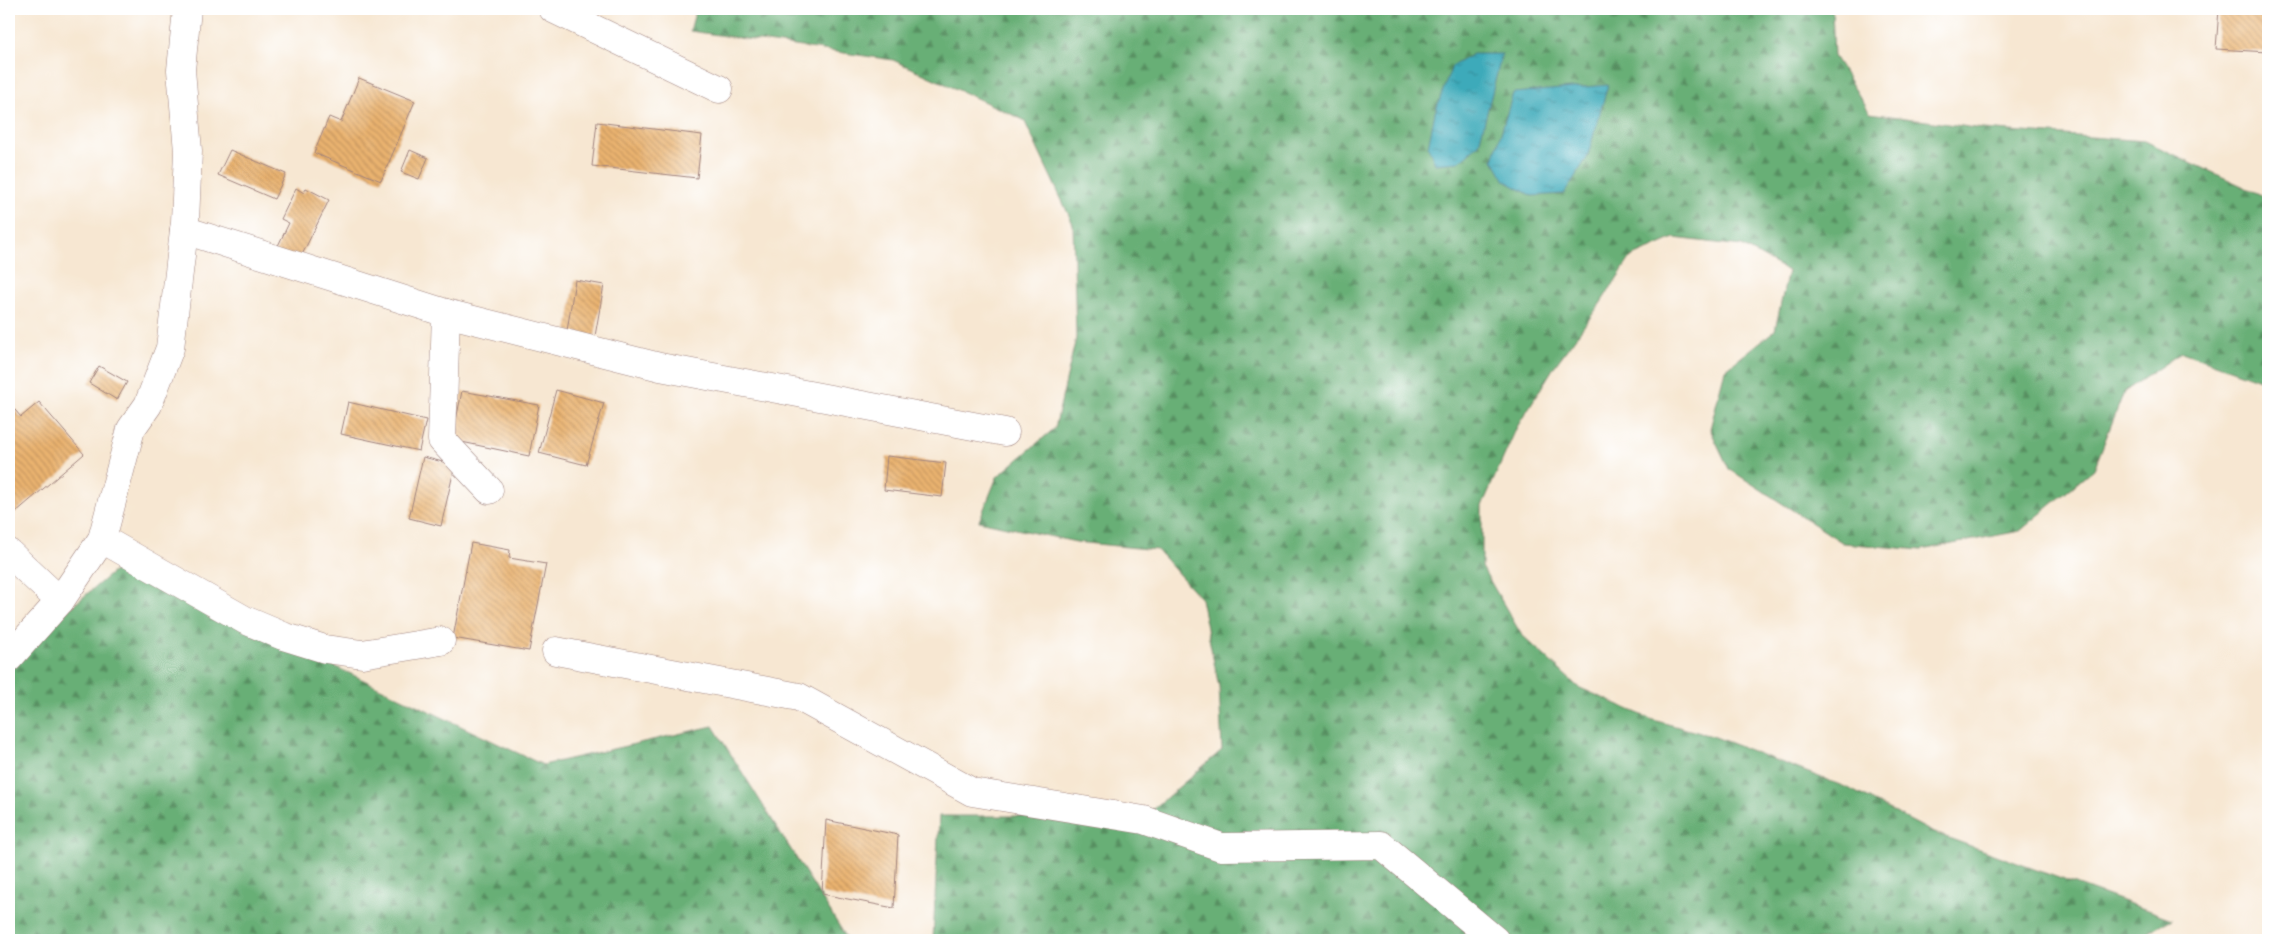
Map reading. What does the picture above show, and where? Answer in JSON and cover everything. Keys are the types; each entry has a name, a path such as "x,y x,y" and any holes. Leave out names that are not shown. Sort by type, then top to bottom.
{"street":[{"path":"9,658 60,601 102,538 131,429 148,405 170,348 184,230 188,151 181,70 188,9"},
{"path":"554,9 719,89"},
{"path":"184,230 446,313 660,367 1005,432"},
{"path":"446,313 442,440 489,490"},
{"path":"102,538 245,620 282,636 325,649 362,654 441,640"},
{"path":"9,554 60,601"},
{"path":"556,651 799,697 972,792 1144,820 1221,847 1382,845 1495,940"}],"green space":[{"path":"696,9 1832,9 1834,56 1870,113 1983,129 2145,141 2268,198 2268,383 2182,352 2124,392 2094,469 2020,531 1921,550 1843,543 1729,469 1710,429 1725,370 1775,330 1788,271 1742,246 1674,238 1631,257 1600,304 1554,367 1517,427 1482,506 1482,567 1521,634 1578,687 1653,720 1715,737 1848,788 1932,832 2172,919 2134,940 933,940 939,816 1145,816 1222,750 1219,687 1201,599 1157,550 1076,542 979,521 997,477 1055,428 1076,338 1073,224 1024,120 893,60 690,31"},
{"path":"121,565 543,765 713,726 848,940 9,940 9,660"}],"water":[{"path":"1473,54 1502,54 1479,144 1459,162 1435,164 1428,147 1435,112 1452,66"},
{"path":"1608,85 1587,158 1564,194 1532,196 1505,181 1493,160 1513,93"}],"building":[{"path":"2219,9 2268,9 2268,52 2216,49"},
{"path":"359,78 415,101 381,181 314,153 329,117 341,122"},
{"path":"597,122 702,135 697,178 592,166"},
{"path":"230,150 286,174 274,199 218,175"},
{"path":"410,150 428,158 419,179 401,172"},
{"path":"296,188 304,193 306,188 329,200 298,263 275,252 289,223 281,219"},
{"path":"575,280 604,285 595,336 567,331"},
{"path":"99,366 127,382 117,400 89,383"},
{"path":"556,390 604,403 586,465 539,453"},
{"path":"462,391 539,405 529,456 452,440"},
{"path":"39,402 84,454 9,518 9,403 21,417"},
{"path":"348,402 426,420 419,451 341,434"},
{"path":"887,456 946,463 942,497 884,490"},
{"path":"423,457 455,465 441,526 409,518"},
{"path":"471,543 510,550 509,558 546,564 529,651 453,638"},
{"path":"826,820 898,835 894,908 822,894"}]}
